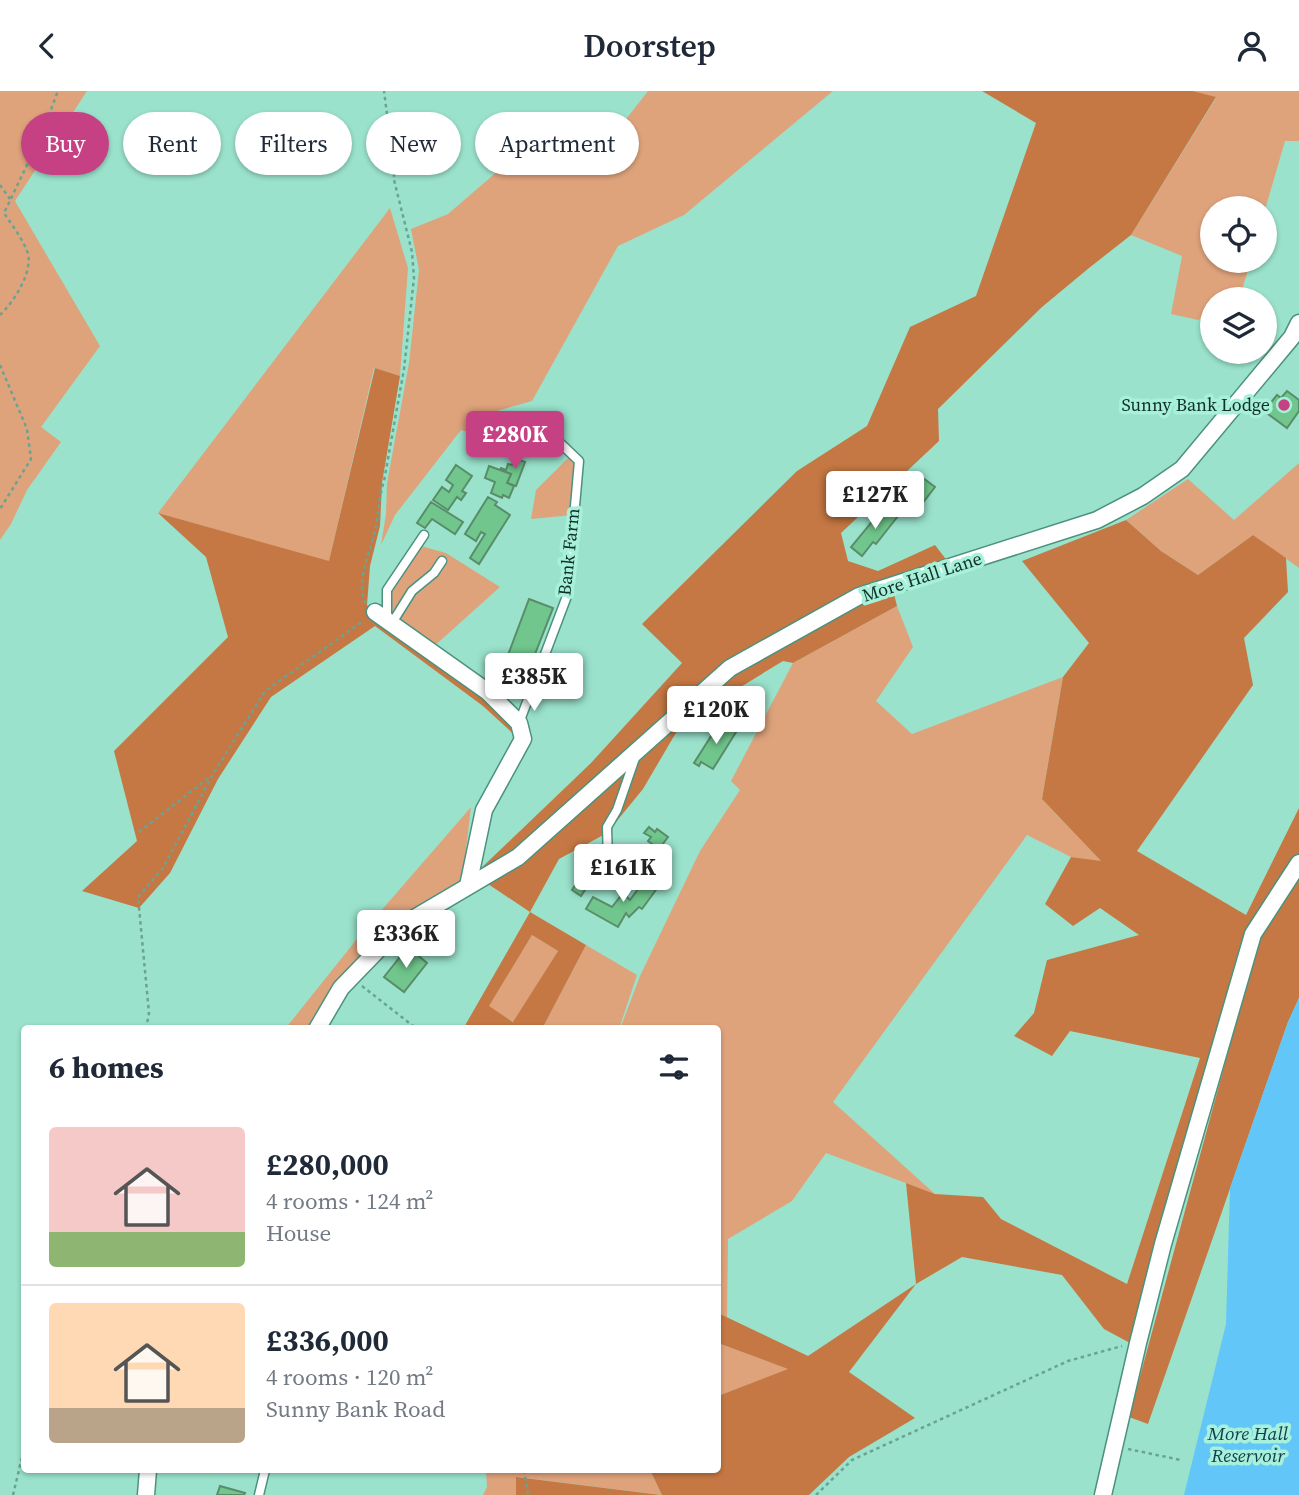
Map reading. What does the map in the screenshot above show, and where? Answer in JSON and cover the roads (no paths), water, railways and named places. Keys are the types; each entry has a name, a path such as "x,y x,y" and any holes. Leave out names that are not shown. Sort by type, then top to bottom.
{"street":[{"name":"More Hall Lane","path":"319,1025 341,988 401,926 518,857 730,668 859,596 1097,520 1143,496 1182,468 1292,337 1299,323"},
{"path":"385,618 488,692 519,723 523,739 484,810 468,886"},
{"path":"1103,1495 1163,1244 1253,935 1299,863"},
{"path":"146,1495 148,1473"}],"lane":[{"name":"Bank Farm","path":"519,723 567,596 579,461 558,441 543,450"},
{"path":"385,618 387,590 424,535"},
{"path":"385,618 433,573 442,561"},
{"path":"612,879 608,862 607,827 617,810 638,750"},
{"path":"259,1495 264,1473"}],"water":[{"name":"More Hall Reservoir","path":"1299,998 1299,1495 1184,1495 1226,1324 1230,1188 1288,1022"}],"place":[{"name":"Sunny Bank Lodge","path":"1284,405"}]}
